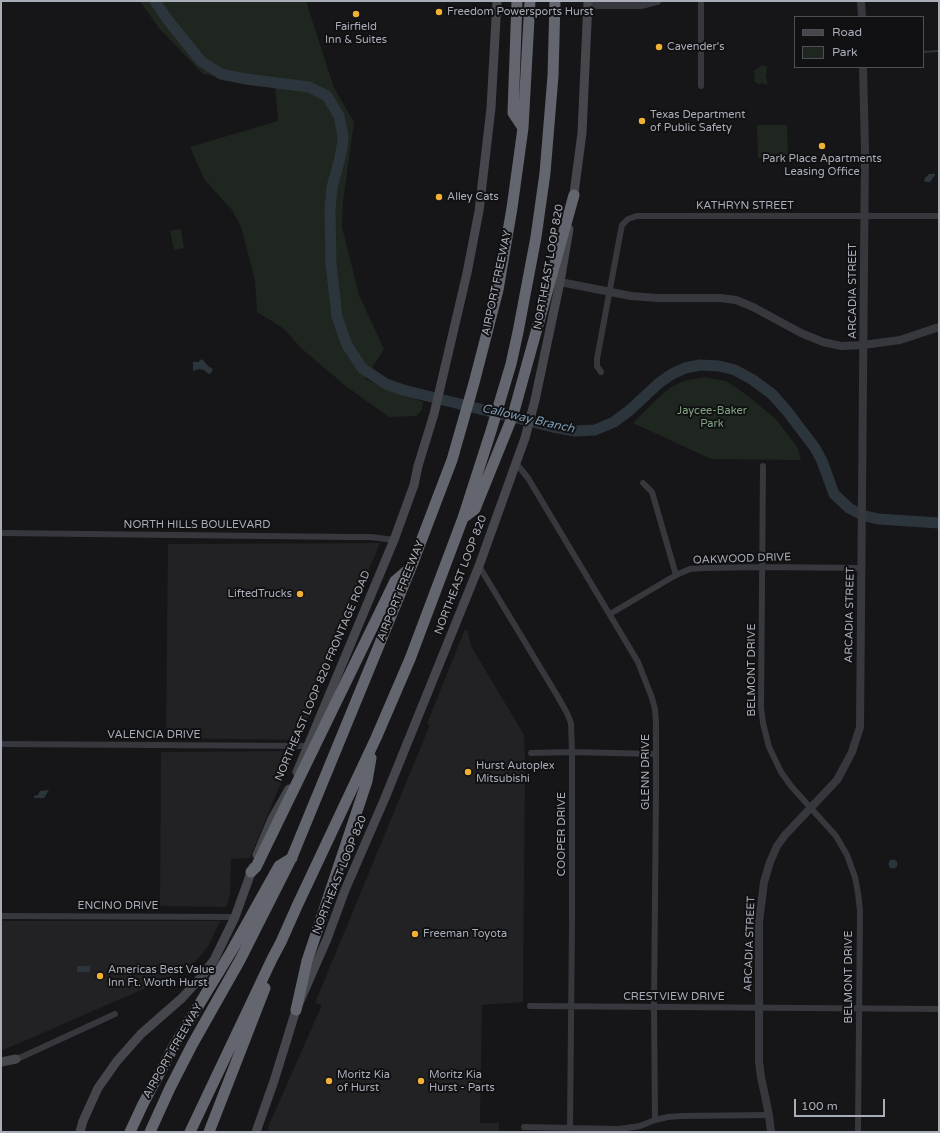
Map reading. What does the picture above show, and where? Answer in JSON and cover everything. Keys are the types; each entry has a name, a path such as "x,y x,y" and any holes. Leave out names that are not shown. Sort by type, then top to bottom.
{"highway":[{"path":"517,1 513,113 523,128"},
{"name":"AIRPORT FREEWAY","path":"130,1132 174,1046 231,952 278,866 292,858 412,565 452,460 474,384 498,290 512,208 523,128 530,1"},
{"path":"190,1132 376,738 410,658 463,518 491,431 518,332 536,237 545,173 553,76 555,1"},
{"path":"463,518 475,509 506,435 519,396 574,195"},
{"path":"251,872 256,867 395,581 412,565"},
{"path":"296,1010 307,961 367,781 376,738"},
{"path":"150,1132 192,1045 240,960 292,858"},
{"path":"209,1132 276,961 281,942"}],"main road":[{"name":"NORTHEAST LOOP 820 FRONTAGE ROAD","path":"80,1132 83,1121 98,1088 117,1061 141,1034 182,998 203,975 214,960 235,917 269,825 295,777 394,540 414,485 418,466 434,414 467,273 480,204 491,108 497,1"},
{"name":"NORTHEAST LOOP 820","path":"256,1132 289,1037 296,1010 327,939 345,890 385,798 479,566 515,462 525,438 535,400 560,282 574,195 582,133 588,3"},
{"path":"1,1062 16,1059"}],"street":[{"path":"588,3 642,6 657,1"},
{"path":"700,86 701,1"},
{"path":"861,1 862,16"},
{"name":"ARCADIA STREET","path":"771,1132 759,1062 759,922 764,882 777,846 789,830 836,780 852,752 860,727 865,216 863,68"},
{"name":"KATHRYN STREET","path":"600,372 597,366 597,359 609,292 622,225 628,219 637,216 939,216"},
{"path":"560,282 631,296 657,298 720,298 736,300 753,307 801,333 822,342 841,346 864,346 900,340 939,326"},
{"name":"GLENN DRIVE","path":"515,462 528,478 638,662 652,698 656,723 654,1007 655,1120"},
{"name":"BELMONT DRIVE","path":"763,466 761,707 763,724 769,747 781,772 790,786 836,836 847,855 855,877 860,911 858,1132"},
{"path":"643,483 652,492 676,575"},
{"name":"NORTH HILLS BOULEVARD","path":"1,533 350,536 394,540"},
{"name":"COOPER DRIVE","path":"479,566 567,713 571,723 570,1128"},
{"name":"OAKWOOD DRIVE","path":"610,614 676,575 690,570 704,568 762,567 862,568"},
{"name":"VALENCIA DRIVE","path":"1,744 307,746"},
{"path":"531,753 572,752 656,754"},
{"name":"ENCINO DRIVE","path":"1,916 235,917"},
{"name":"CRESTVIEW DRIVE","path":"530,1006 939,1009"},
{"path":"1,1066 115,1014"},
{"path":"524,1127 619,1129 640,1126 655,1120 681,1116 769,1115"}],"shaded area":[{"path":"929,174 935,175 930,182 924,181 925,178"},
{"path":"202,359 213,369 211,373 209,374 204,370 199,369 193,371 193,362 198,362"},
{"path":"380,543 298,740 166,738 168,544"},
{"path":"465,629 468,631 471,646 524,735 523,1002 482,1005 480,1123 499,1123 499,1132 269,1132 268,1127 322,1005 315,1003 430,725 427,724"},
{"path":"294,751 250,858 231,859 230,895 226,907 160,906 161,752"},
{"path":"49,790 44,798 34,798 34,796 38,795 40,791"},
{"path":"893,859 898,864 893,869 888,864"},
{"path":"1,921 220,921 209,945 197,960 169,978 1,1051"},
{"path":"77,966 90,966 90,972 77,972"}],"green space":[{"path":"140,1 306,1 334,88 354,122 343,202 342,227 359,295 384,349 365,379 423,402 422,410 416,416 389,417 347,387 302,349 283,328 257,312 255,280 241,227 232,210 204,179 190,147 278,121 275,86 203,74 158,27"},
{"path":"762,65 767,67 767,85 755,82 754,71"},
{"path":"757,125 787,125 788,158 758,158"},
{"path":"181,229 184,248 174,250 170,231"},
{"name":"Jaycee-Baker Park","path":"705,377 726,381 744,393 776,419 798,448 801,460 711,459 633,423 671,387 684,381"}],"waterway":[{"name":"Calloway Branch","path":"155,1 167,19 201,61 221,74 246,79 309,87 327,96 339,116 343,140 332,187 330,209 331,264 337,317 347,345 362,368 386,384 403,390 553,427 575,431 595,430 614,422 630,410 659,383 672,374 685,368 700,365 719,366 735,370 753,380 772,394 787,411 815,448 822,461 834,494 849,508 862,515 878,519 939,523"},
{"path":"924,52 939,51"}],"place":[{"name":"Freedom Powersports Hurst","path":"439,12"},
{"name":"Fairfield Inn & Suites","path":"356,14"},
{"name":"Cavender's","path":"659,47"},
{"name":"Texas Department of Public Safety","path":"642,121"},
{"name":"Park Place Apartments Leasing Office","path":"822,146"},
{"name":"Alley Cats","path":"439,197"},
{"name":"LiftedTrucks","path":"300,594"},
{"name":"Hurst Autoplex Mitsubishi","path":"468,772"},
{"name":"Freeman Toyota","path":"415,934"},
{"name":"Americas Best Value Inn Ft. Worth Hurst","path":"100,976"},
{"name":"Moritz Kia of Hurst","path":"329,1081"},
{"name":"Moritz Kia Hurst - Parts","path":"421,1081"}]}
